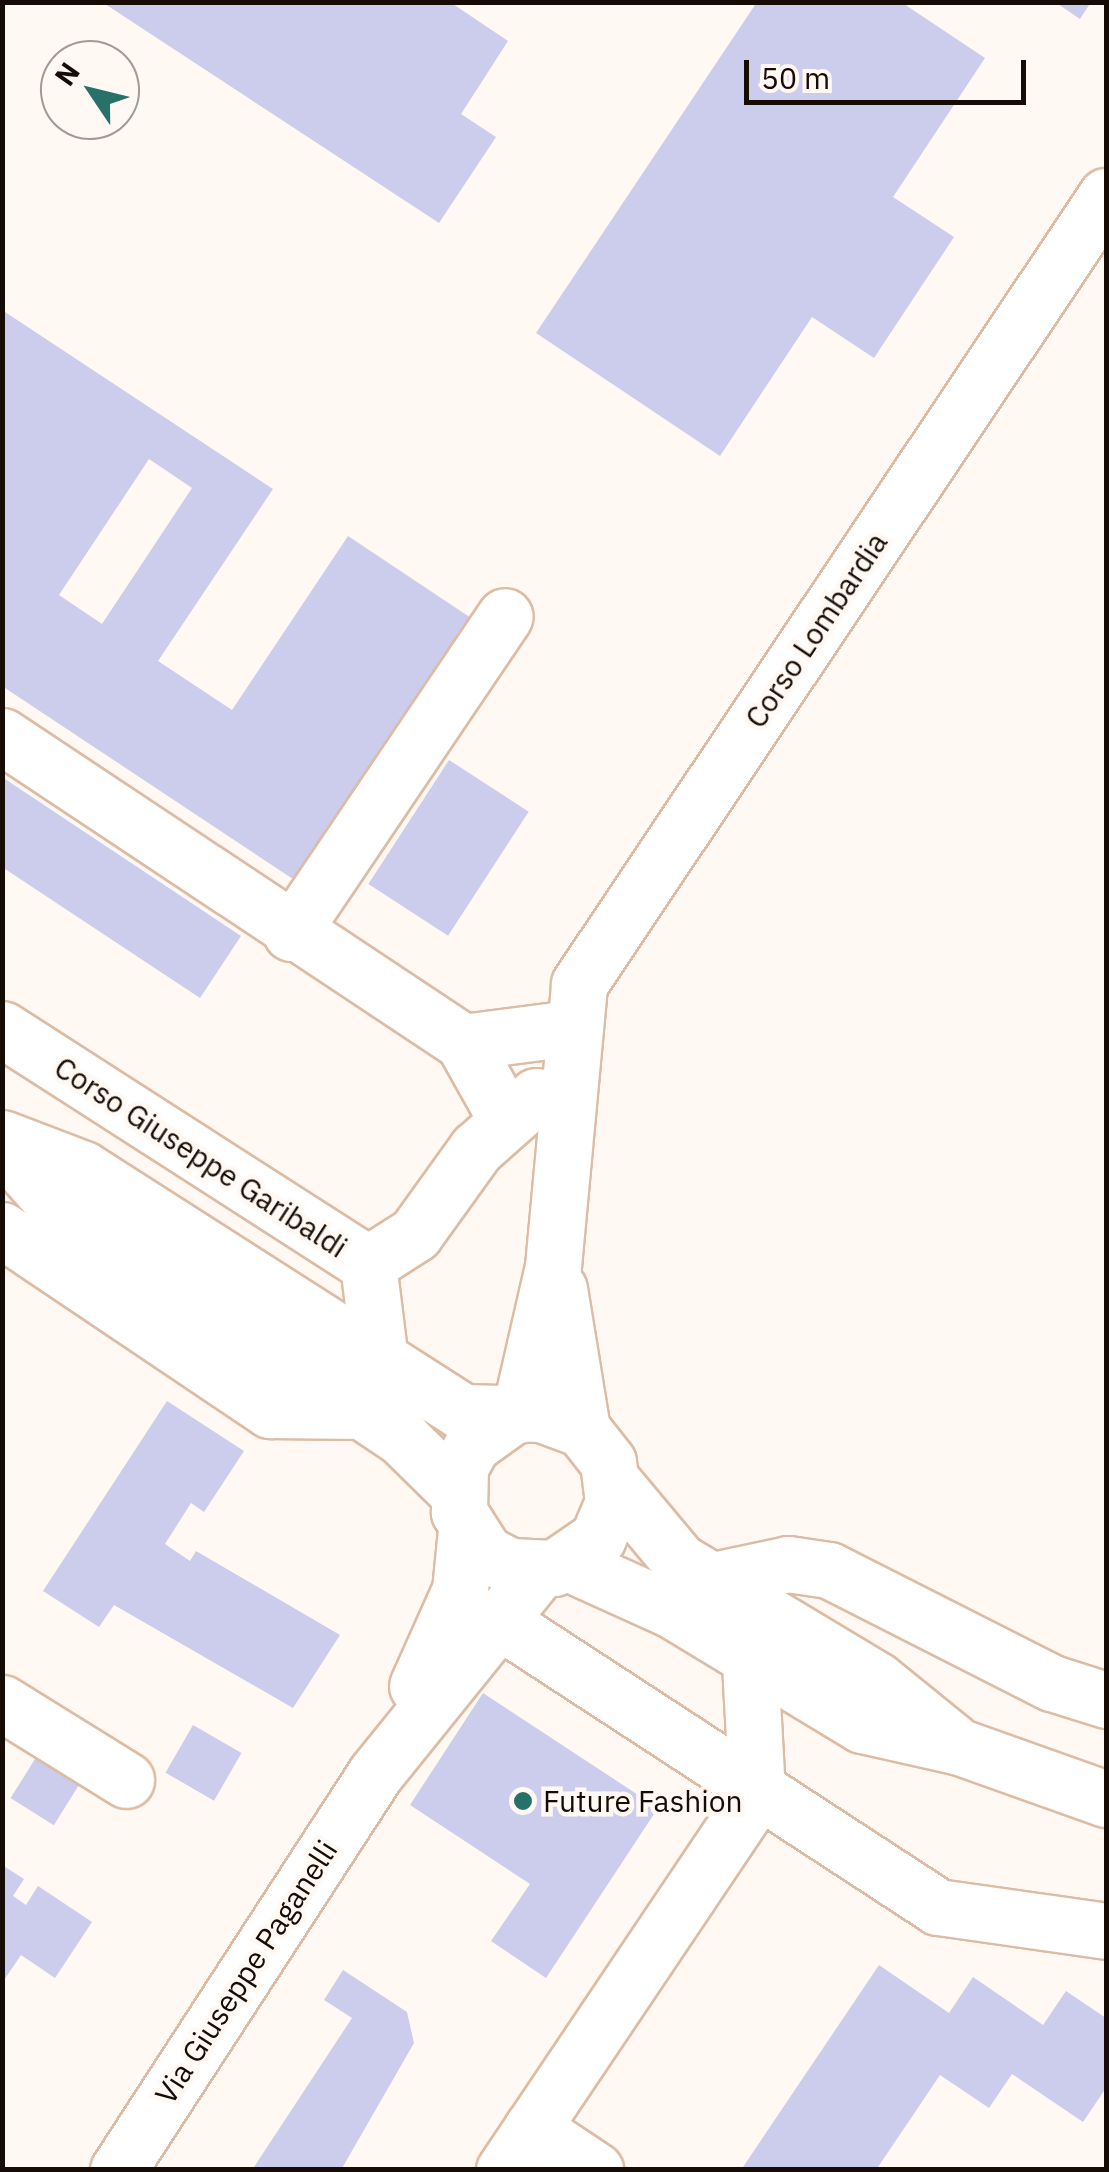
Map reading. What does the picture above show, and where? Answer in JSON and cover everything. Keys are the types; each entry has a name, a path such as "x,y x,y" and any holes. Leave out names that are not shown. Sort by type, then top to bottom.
{"street":[{"name":"Corso Lombardia","path":"515,1416 553,1266 567,1053 578,984 1106,196"},
{"path":"291,933 505,616"},
{"path":"2,736 291,933 462,1042 567,1053"},
{"name":"Corso Giuseppe Garibaldi","path":"2,1029 368,1264 380,1360"},
{"path":"462,1042 505,1117"},
{"path":"368,1264 416,1234 505,1117 567,1053"},
{"path":"2,1142 83,1169 463,1412 515,1416 582,1429 613,1482 658,1542 709,1581 878,1680 960,1747"},
{"path":"2,1142 58,1208 362,1411 461,1511 498,1560 554,1567 665,1606 750,1662 862,1726 960,1747 1106,1799"},
{"path":"2,1230 270,1410 362,1411"},
{"name":"Corso Lombardia","path":"553,1266 582,1429"},
{"path":"461,1511 472,1445 515,1416"},
{"path":"554,1567 598,1538 613,1482"},
{"name":"Via Giuseppe Paganelli","path":"118,2170 374,1774 442,1644 461,1511"},
{"path":"709,1581 788,1564 829,1570 1052,1683 1106,1700"},
{"name":"Via Giuseppe Paganelli","path":"374,1774 498,1620 554,1567"},
{"path":"498,1620 757,1793 938,1907 1106,1931"},
{"path":"595,2170 518,2149 757,1793 750,1662"},
{"path":"2,1703 126,1780"}],"building":[{"path":"102,2 450,2 508,41 461,114 496,137 439,223"},
{"path":"757,2 901,2 985,58 893,197 954,237 874,358 812,317 720,456 536,333"},
{"path":"1055,2 1091,2 1080,19"},
{"path":"2,310 273,489 158,661 232,710 348,536 471,618 296,881 2,686","holes":["149,459 192,488 102,624 59,595"]},
{"path":"449,760 529,812 448,936 368,884"},
{"path":"2,777 241,936 200,998 2,867"},
{"path":"167,1401 244,1451 204,1512 191,1503 165,1544 190,1561 196,1551 340,1635 293,1708 114,1605 99,1627 43,1591"},
{"path":"483,1693 658,1808 546,1978 491,1941 530,1884 410,1805"},
{"path":"193,1725 241,1753 214,1801 166,1773"},
{"path":"45,1743 88,1770 54,1825 11,1798"},
{"path":"2,1865 24,1879 13,1896 26,1905 38,1886 92,1922 55,1978 21,1955 2,1983"},
{"path":"879,1965 949,2013 973,1977 1043,2025 1066,1991 1106,2018 1106,2088 1083,2122 1012,2074 989,2108 940,2075 876,2170 741,2170"},
{"path":"343,1970 407,2012 414,2043 341,2170 252,2170 352,2018 324,2000"}],"place":[{"name":"Future Fashion","path":"523,1801"}]}
